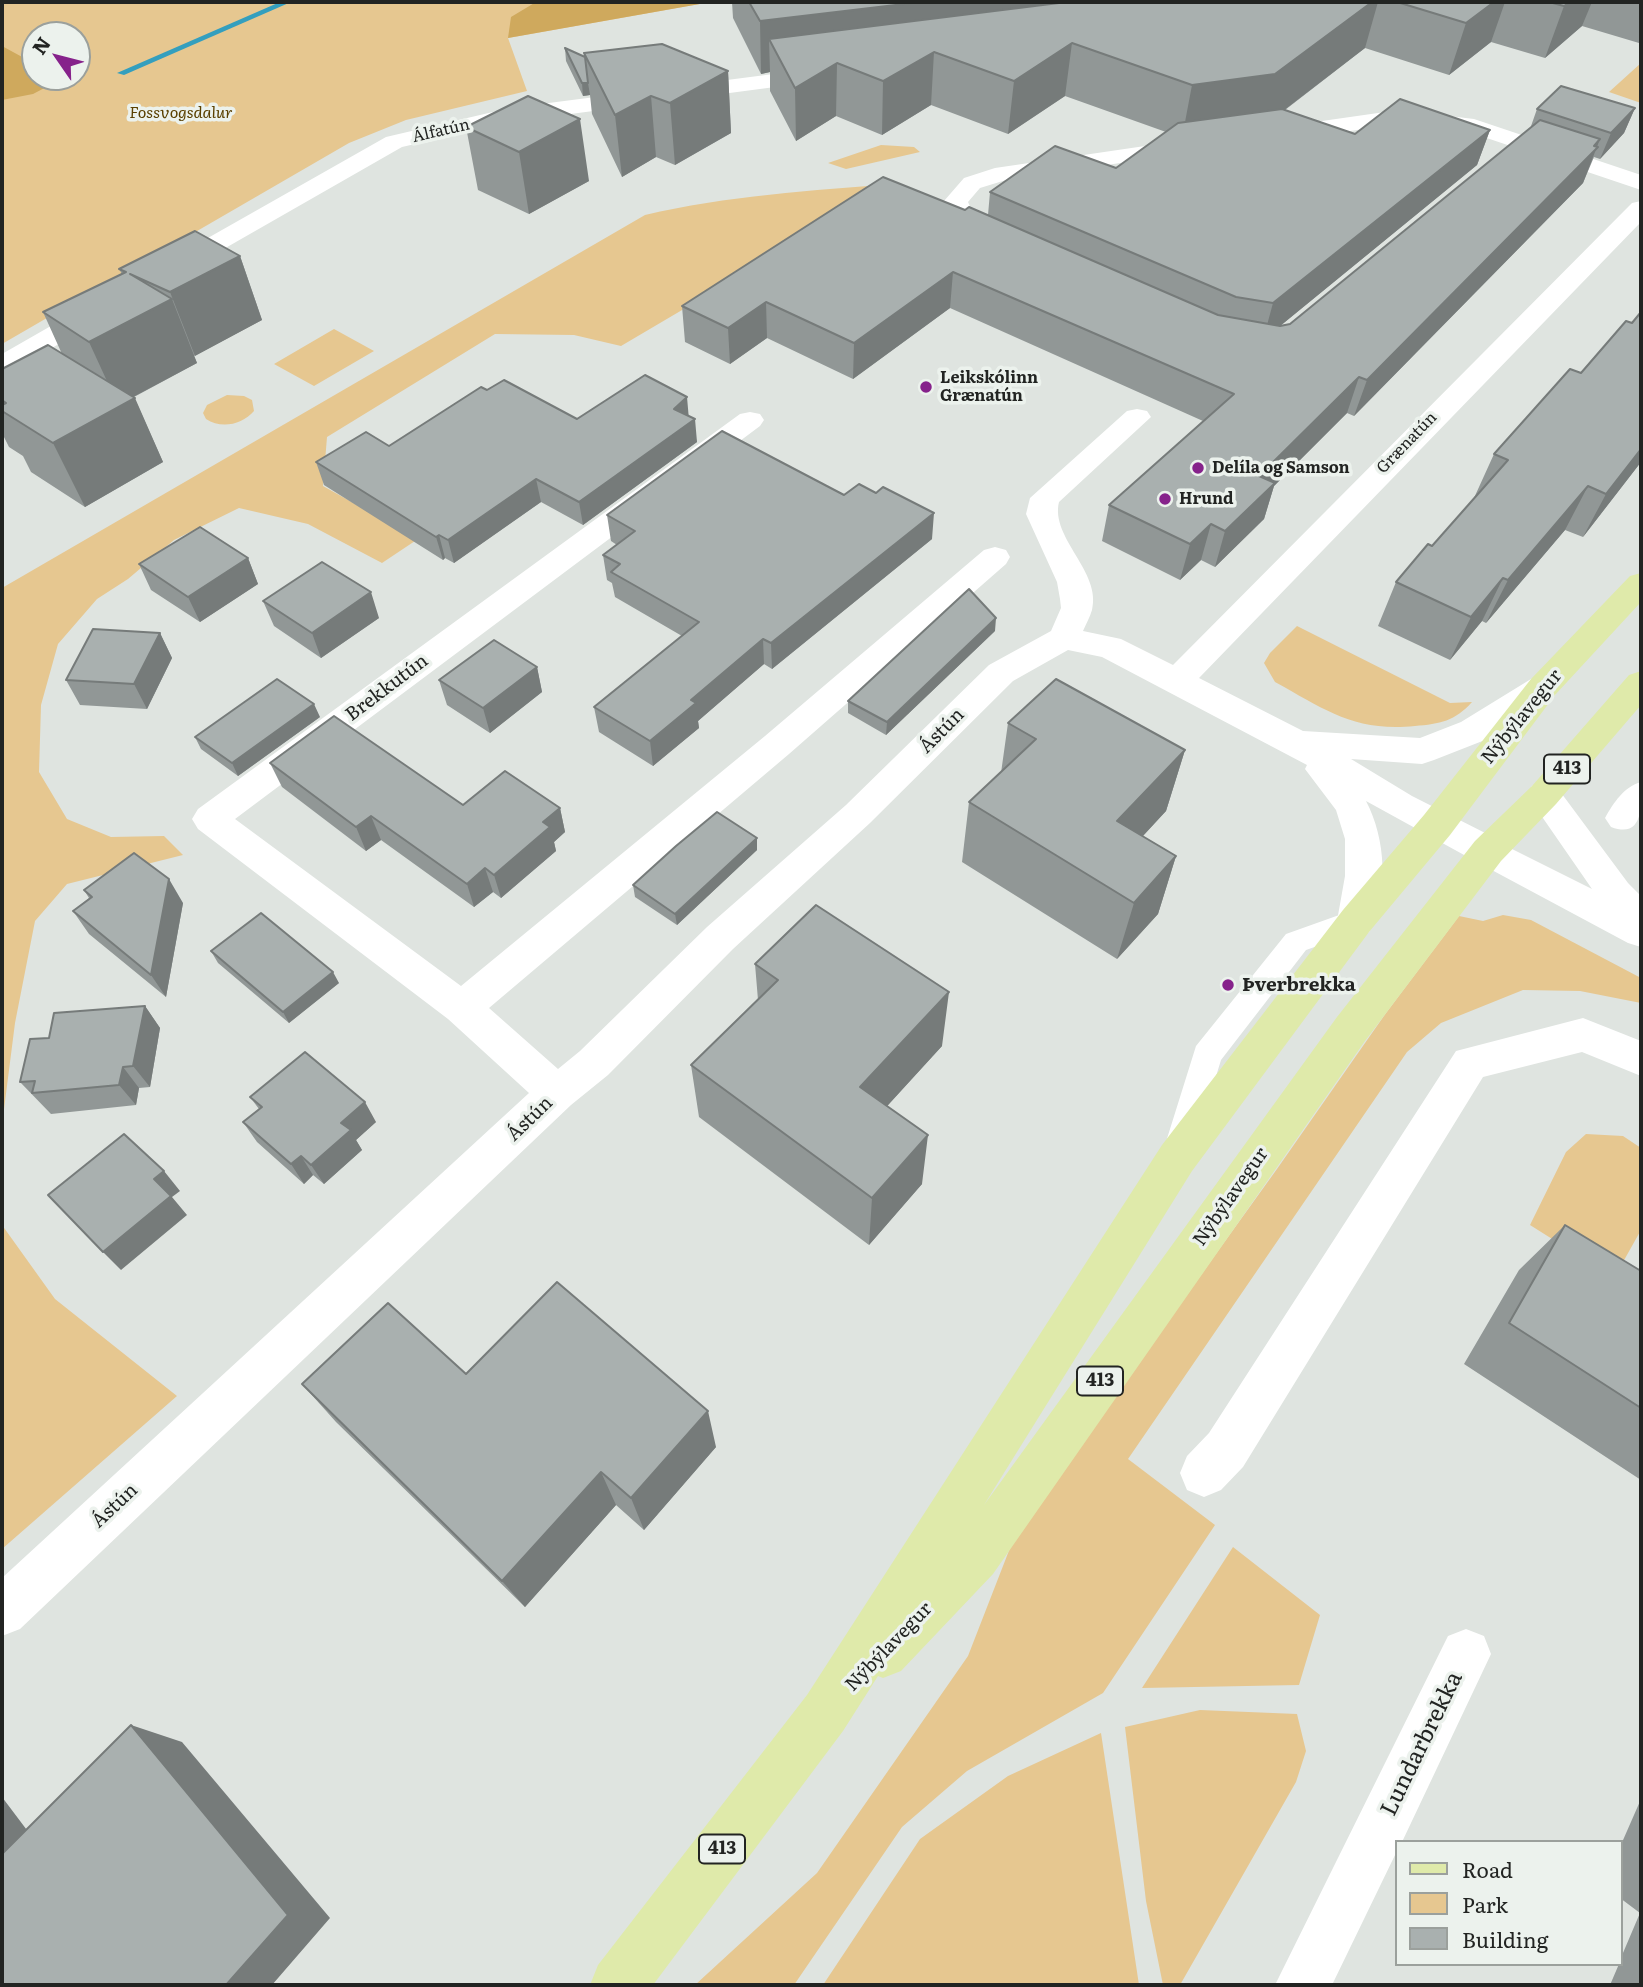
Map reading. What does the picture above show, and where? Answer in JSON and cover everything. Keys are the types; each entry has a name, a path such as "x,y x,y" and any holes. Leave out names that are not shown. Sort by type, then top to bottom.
{"main road":[{"name":"Nýbýlavegur","path":"618,1985 825,1713 1177,1158 1356,921 1437,825 1543,687 1641,583"},
{"name":"Nýbýlavegur","path":"825,1713 975,1557 1351,1029 1488,851 1544,795 1641,683"}],"street":[{"name":"Álfatún","path":"155,278 394,142 510,115 839,73"},
{"path":"1262,136 1399,117 1466,124 1641,183"},
{"path":"1018,255 981,239 963,223 956,201 972,183 1003,173 1208,144"},
{"path":"1500,161 1521,144"},
{"name":"Grænatún","path":"1177,681 1219,635 1641,208"},
{"path":"2,365 120,298"},
{"path":"1137,417 1045,498 1041,514 1073,582 1076,599 1077,608 1064,638 1110,647 1177,681 1296,743 1399,806 1641,932"},
{"name":"Brekkutún","path":"557,1093 463,1008 210,819 750,420"},
{"path":"463,1008 777,745 995,556"},
{"name":"Ástún","path":"2,1611 557,1093 594,1063 720,938 858,814 1001,673 1064,638"},
{"path":"1296,743 1422,751 1473,731 1543,687"},
{"name":"Nýbýlavegur","path":"1296,743 1344,791 1360,818 1365,862 1356,921"},
{"path":"1544,795 1615,893 1641,919"},
{"path":"1204,1473 1226,1450 1470,1063 1583,1035 1641,1059"},
{"name":"Lundarbrekka","path":"1303,1985 1466,1654"}],"green space":[{"name":"Fossvogsdalur","path":"2,2 711,2 508,38 527,91 406,120 349,143 2,344"},
{"path":"1641,63 1641,103 1609,92"},
{"path":"881,145 914,147 920,152 846,169 828,163"},
{"path":"896,184 621,346 574,335 495,334 327,437 323,486 418,539 382,563 308,524 239,508 174,540 128,579 97,599 58,644 41,705 39,772 67,819 111,837 164,836 183,855 67,884 35,921 15,1023 2,1125 2,588 645,215 738,198"},
{"path":"334,329 374,351 314,386 274,364"},
{"path":"227,395 244,396 252,400 254,411 244,420 225,425 206,419 203,413 207,405"},
{"path":"1297,626 1450,703 1472,702 1453,717 1440,723 1424,725 1375,726 1341,717 1275,682 1264,663 1270,653"},
{"path":"1503,915 1531,920 1641,978 1641,1003 1580,991 1523,990 1441,1023 1407,1052 1128,1459 1215,1525 1103,1693 967,1771 902,1827 794,1985 695,1985 817,1873 968,1656 1017,1530 1386,1013 1459,916 1483,921"},
{"path":"1586,1134 1623,1136 1641,1148 1641,1230 1614,1278 1530,1225 1566,1152"},
{"path":"2,1225 55,1299 177,1396 2,1549"},
{"path":"1233,1547 1320,1615 1299,1685 1142,1688"},
{"path":"1200,1710 1297,1714 1306,1751 1296,1782 1180,1985 1163,1985 1146,1901 1125,1727"},
{"path":"1101,1733 1139,1985 823,1985 920,1839 1008,1776"}],"shaded area":[{"path":"536,2 711,2 508,38 511,17"},
{"path":"2,46 21,56 21,91 39,91 2,100"}],"building":[{"path":"749,2 921,2 760,21"},
{"path":"1067,2 1372,2 1275,74 1192,85 1072,43 1014,81 934,52 883,81 837,63 795,88 769,39"},
{"path":"1397,2 1494,2 1466,23"},
{"path":"1549,2 1570,2 1564,6"},
{"path":"662,44 728,71 670,103 651,96 615,115 584,53"},
{"path":"565,48 585,57 588,83 582,83"},
{"path":"1561,86 1635,108 1611,133 1537,109"},
{"path":"528,96 580,119 519,152 466,127"},
{"path":"1400,99 1490,130 1273,303 1236,297 990,192 1055,146 1116,168 1178,123 1282,109 1355,134"},
{"path":"1540,120 1600,139 1594,146 1598,147 1367,380 1359,377 1259,476 1275,483 1225,531 1211,524 1190,544 1109,505 1234,394 953,272 854,343 766,302 728,328 682,306 883,177 965,210 969,207 1218,315 1280,326 1290,324"},
{"path":"195,231 240,256 170,292 130,274 172,299 89,342 43,312 126,272 119,269"},
{"path":"1641,312 1641,449 1606,494 1588,486 1508,580 1503,578 1471,617 1396,582 1428,544 1432,546 1508,460 1494,454 1570,369 1581,373 1626,321 1632,323"},
{"path":"48,345 135,398 53,443 2,411 2,405 6,403 2,400 2,369"},
{"path":"645,375 687,397 674,409 695,419 579,502 536,479 448,540 439,535 436,537 316,462 366,432 389,446 481,387 487,390 504,380 577,419"},
{"path":"722,431 844,495 859,484 876,493 883,487 934,513 771,643 763,639 691,700 696,703 650,741 594,707 699,622 611,572 620,564 603,555 635,531 607,515"},
{"path":"200,527 248,558 188,597 139,564"},
{"path":"322,562 371,592 312,633 263,601"},
{"path":"969,589 996,618 887,722 848,701"},
{"path":"93,629 160,633 134,684 66,680"},
{"path":"494,640 537,667 483,708 439,680"},
{"path":"277,679 314,704 232,763 195,737"},
{"path":"1056,679 1185,750 1117,821 1176,856 1134,903 969,802 1036,739 1008,723"},
{"path":"334,716 463,805 505,771 560,808 543,822 550,827 494,875 485,868 467,884 371,816 356,827 270,763"},
{"path":"717,812 757,838 675,914 633,885 676,846"},
{"path":"134,853 169,879 151,975 73,911 92,897 84,890"},
{"path":"816,905 949,992 860,1087 928,1135 872,1198 691,1065 778,980 755,964"},
{"path":"261,913 333,972 283,1012 211,951"},
{"path":"145,1006 133,1066 123,1067 119,1085 32,1093 35,1081 20,1082 30,1039 49,1038 54,1013"},
{"path":"305,1052 365,1102 341,1123 351,1130 311,1165 301,1156 291,1164 243,1122 262,1107 250,1097"},
{"path":"124,1134 164,1171 154,1179 171,1196 103,1252 48,1195"},
{"path":"1565,1225 1641,1271 1641,1408 1509,1323"},
{"path":"557,1282 708,1411 631,1498 601,1472 502,1581 302,1384 388,1303 466,1374"},
{"path":"131,1725 288,1915 226,1985 2,1985 2,1854"}],"waterway":[{"path":"121,73 287,2"}],"place":[{"name":"Leikskólinn Grænatún","path":"926,387"},
{"name":"Delíla og Samson","path":"1198,468"},
{"name":"Hrund","path":"1165,499"},
{"name":"Þverbrekka","path":"1228,985"}]}
